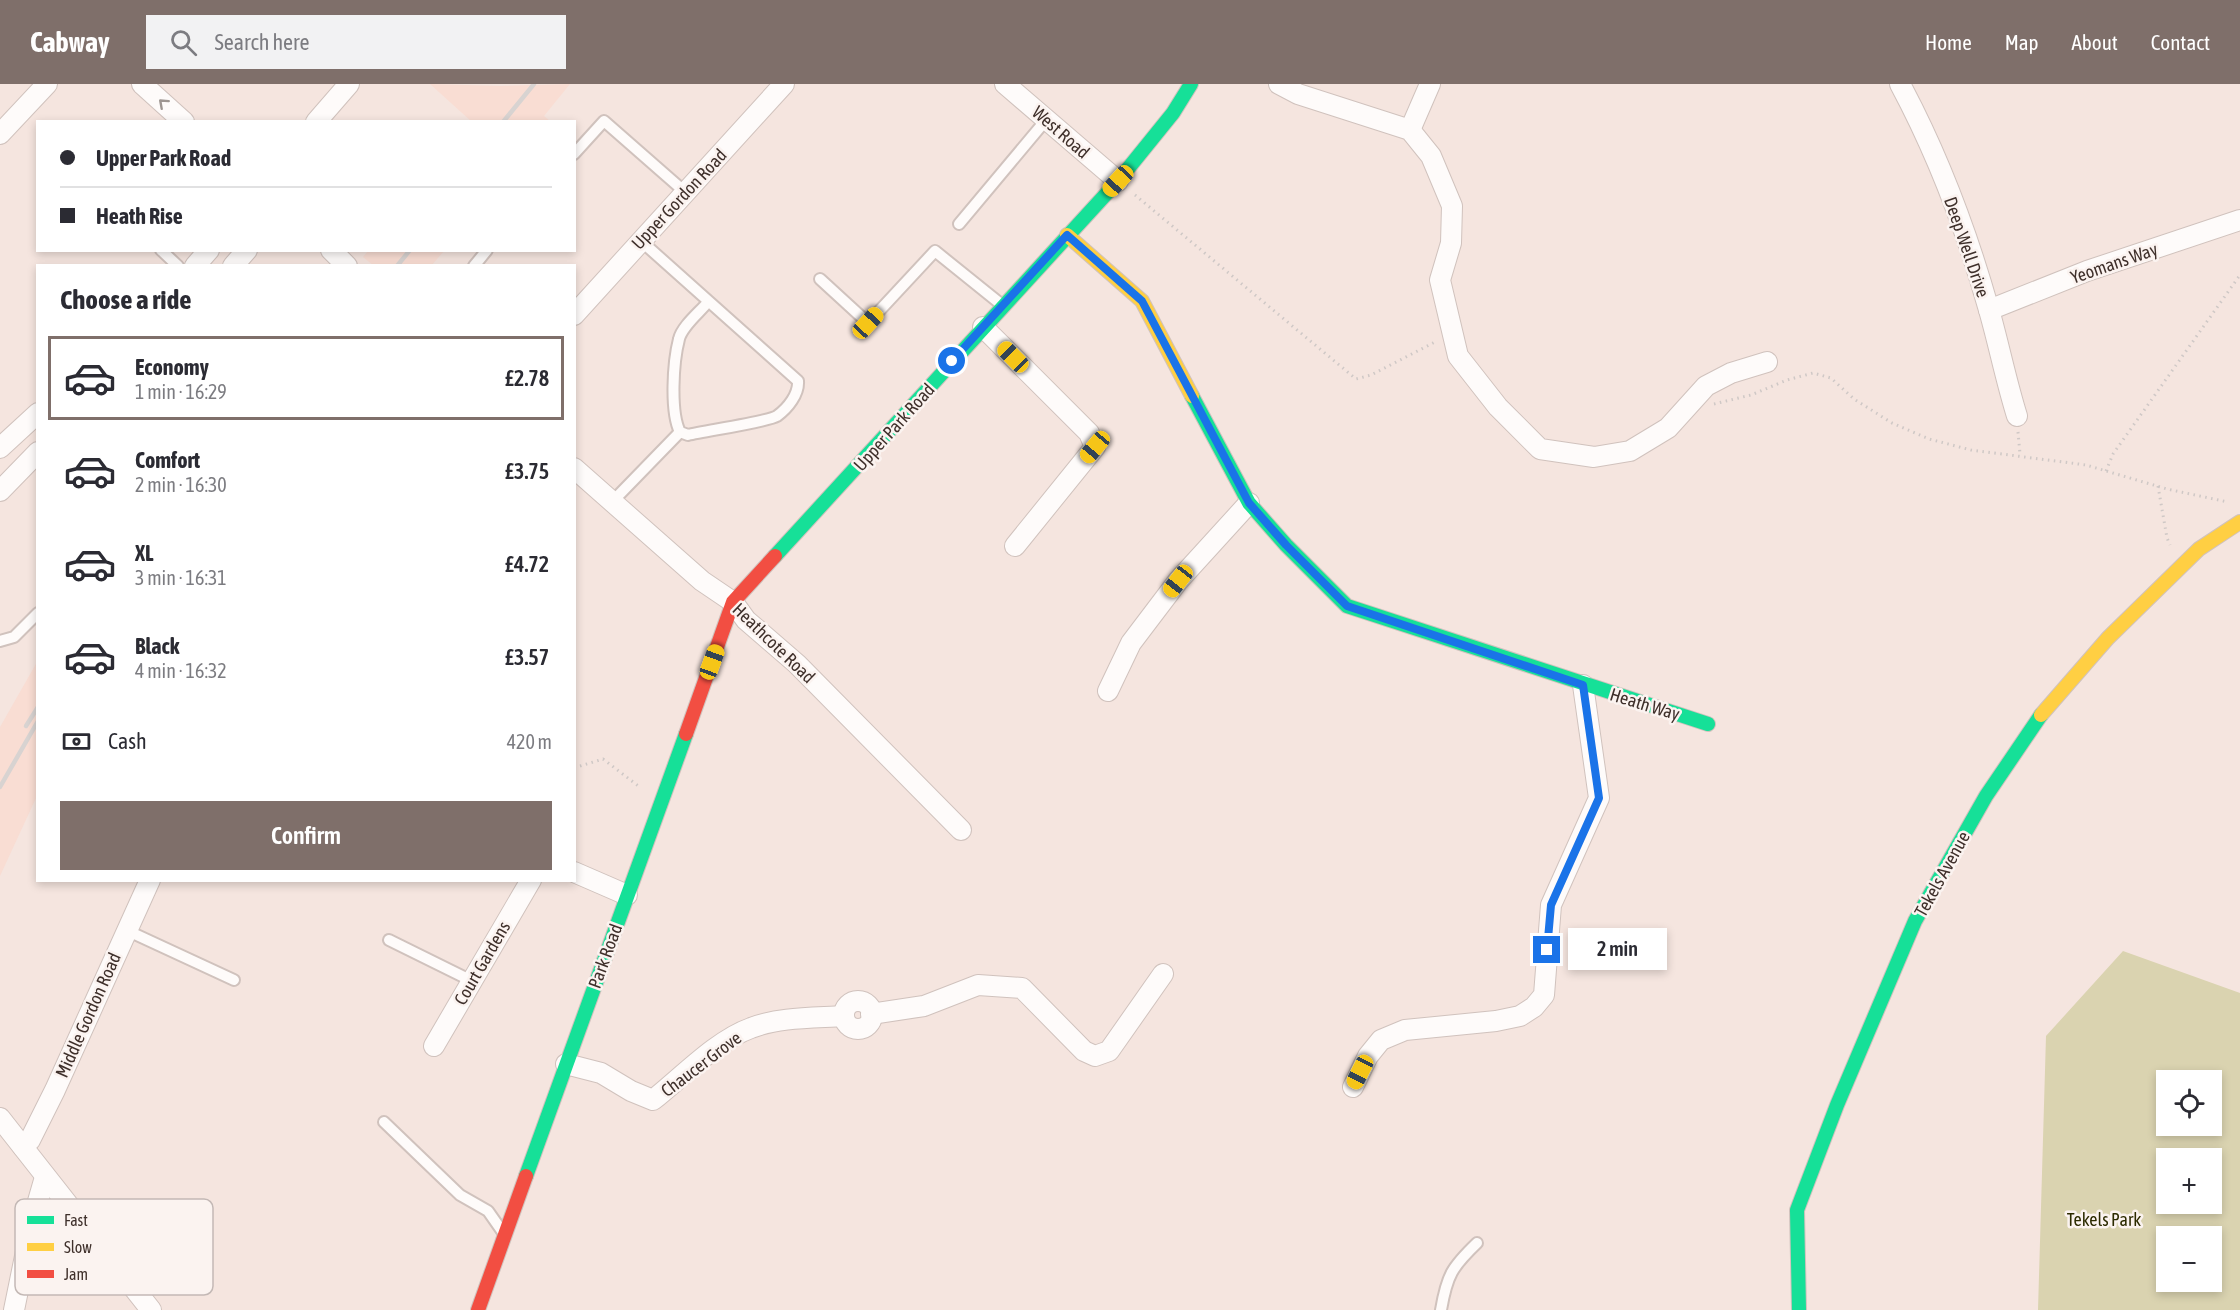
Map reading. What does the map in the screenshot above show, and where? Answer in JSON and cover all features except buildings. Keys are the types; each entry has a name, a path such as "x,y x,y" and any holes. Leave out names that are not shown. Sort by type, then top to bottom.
{"street":[{"path":"3,124 47,84"},
{"path":"141,84 182,120"},
{"path":"318,120 349,84"},
{"name":"Upper Gordon Road","path":"576,313 784,84"},
{"name":"West Road","path":"1005,84 1118,181"},
{"name":"Upper Park Road","path":"733,602 1002,305 1118,181 1173,113 1191,84"},
{"path":"1279,84 1298,94 1410,130 1431,156 1452,206 1451,243 1440,280 1458,356 1498,407 1540,449 1594,457 1630,451 1668,428 1706,386 1731,373 1767,362"},
{"path":"1410,130 1430,84"},
{"name":"Deep Well Drive","path":"1900,84 1941,170 1989,310 2017,416"},
{"name":"Yeomans Way","path":"1989,310 2087,271 2240,220"},
{"name":"Heath Way","path":"1067,235 1142,301 1249,503 1286,545 1347,606 1708,724"},
{"path":"197,264 207,252"},
{"path":"235,264 245,252"},
{"path":"333,252 345,264"},
{"path":"982,327 1089,433 1095,447 1015,546"},
{"path":"0,448 36,415"},
{"path":"0,490 36,454"},
{"name":"Heathcote Road","path":"576,470 702,581 733,602 746,620 797,664 961,830"},
{"path":"1108,691 1131,643 1178,581 1249,503"},
{"name":"Tekels Avenue","path":"1795,1308 1797,1210 1837,1105 1915,921 1986,796 2044,711 2108,638 2199,549 2240,522"},
{"name":"Park Road","path":"478,1310 733,602"},
{"path":"1353,1087 1368,1056 1381,1040 1405,1030 1496,1021 1520,1016 1534,1007 1544,995 1551,905 1599,798 1583,685"},
{"path":"576,873 627,895"},
{"name":"Middle Gordon Road","path":"23,1148 30,1140 55,1090 149,882"},
{"name":"Court Gardens","path":"434,1046 530,882"},
{"name":"Chaucer Grove","path":"566,1064 601,1073 631,1091 653,1100 726,1042 751,1027 785,1021 844,1016 848,1024 856,1028 866,1026 871,1014 924,1006 978,985 1022,988 1084,1050 1095,1056 1109,1051 1163,974"},
{"path":"0,1118 63,1199"},
{"path":"39,1199 45,1177"},
{"path":"14,1310 17,1295"},
{"path":"140,1295 152,1310"}],"lane":[{"path":"958,224 1046,120"},
{"path":"576,152 604,121 685,192"},
{"path":"640,240 798,381 798,389 776,417 688,435 680,432"},
{"path":"820,279 868,323 935,251 1002,305"},
{"path":"163,252 176,264"},
{"path":"476,264 485,252"},
{"path":"680,432 672,408 679,337 708,302"},
{"path":"612,502 680,432"},
{"path":"0,641 14,637 36,615"},
{"path":"126,930 234,980"},
{"path":"389,940 472,981"},
{"path":"384,1122 460,1195 488,1211 505,1236"},
{"path":"488,1211 514,1209"},
{"path":"1441,1310 1445,1288 1455,1264 1477,1243"}],"path":[{"path":"1118,181 1356,379 1371,375 1428,348 1436,341 1452,336"},
{"path":"2106,471 2113,454 2240,275"},
{"path":"1688,404 1727,402 1813,373 1831,378 1854,399 1892,423 1929,440 1971,450 2046,458 2232,503"},
{"path":"2158,486 2167,538 2181,567"},
{"path":"580,766 603,759 645,790"}],"shaded area":[{"path":"430,84 500,86 570,84 544,116 549,120 470,120"},
{"path":"367,252 443,252 433,264 372,264 363,257"},
{"path":"36,664 36,798 0,876 0,727"}],"green space":[{"name":"Tekels Park","path":"2123,951 2240,993 2240,1310 2038,1310 2046,1036"}],"railway":[{"path":"505,120 534,84"},
{"path":"399,264 408,252"},
{"path":"26,726 36,710"},
{"path":"0,787 36,724"}],"traffic: fast":[{"path":"775,556 1118,181 1173,113 1191,84"},
{"path":"1192,396 1249,503 1286,545 1347,606 1708,724"},
{"path":"1799,1310 1797,1210 1837,1105 1915,921 1986,796 2041,715"},
{"path":"526,1176 686,734"}],"traffic: slow":[{"path":"1067,235 1142,301 1192,396"},
{"path":"2041,715 2108,638 2199,549 2240,522"}],"traffic: jam":[{"path":"686,734 733,602 775,556"},
{"path":"478,1310 526,1176"}],"route":[{"path":"952,361 1067,235 1142,301 1249,503 1286,545 1347,606 1583,685 1599,798 1551,905 1547,950"}]}
